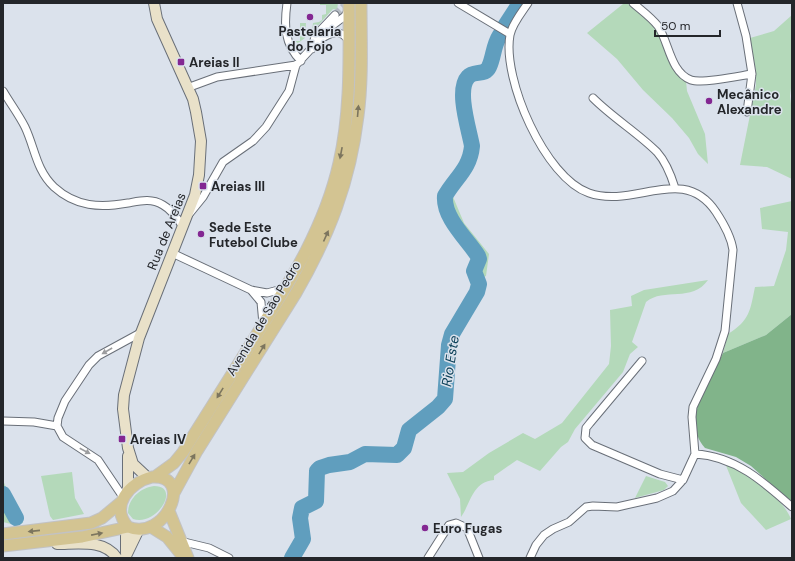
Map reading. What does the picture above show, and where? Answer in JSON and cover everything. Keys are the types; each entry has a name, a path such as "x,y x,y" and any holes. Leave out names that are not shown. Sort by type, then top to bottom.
{"main road":[{"name":"Avenida de São Pedro","path":"169,511 172,506 174,493 193,457 310,270 333,220 345,186 358,115 361,3"},
{"name":"Avenida de São Pedro","path":"3,534 92,523 102,518 124,497 174,463 183,452 286,288 315,234 332,190 339,163 347,110 349,6"},
{"path":"152,477 169,482 174,493"},
{"path":"124,497 121,516 128,527"},
{"path":"3,546 82,537 128,527 139,529 151,526 169,511 188,558"},
{"path":"151,526 167,537 184,558"},
{"path":"167,537 180,541"}],"street":[{"name":"Rua de Areias","path":"152,477 133,464 128,448 123,408 124,395 142,332 172,253 190,213 199,175 201,141 196,112 157,19 154,3"},
{"path":"287,3 285,25 286,37 298,63"},
{"path":"458,3 510,34"},
{"path":"528,3 510,34 511,67 517,93 544,152 563,174 588,193 607,197 645,194 675,188 691,191 706,200 722,220 732,241 734,250 724,331 716,358 693,407 692,417 695,454 683,480 673,491 657,498 617,508 593,506 586,508 569,522 544,535 538,542 530,558"},
{"path":"633,3 653,20 659,28 668,51 686,77 698,81 752,74"},
{"path":"737,3 746,36 752,74 746,112"},
{"path":"190,213 203,197 223,162 253,141 266,127 289,91 298,63 333,25 346,16 349,6"},
{"path":"312,49 315,36 335,15"},
{"path":"322,38 334,32 339,32 345,35 349,42"},
{"path":"187,88 217,77 298,63"},
{"path":"3,91 25,127 41,170 48,181 62,194 82,204 92,206 118,205 142,200 156,202 168,208 183,228"},
{"path":"593,98 607,112 656,152 667,167 675,188"},
{"path":"172,253 251,290 267,293 286,288"},
{"path":"251,290 260,302 263,325"},
{"path":"124,497 98,460 93,455 66,441 57,426 58,418 65,402 89,365 98,356 142,332"},
{"path":"642,361 586,428 585,438 592,445 660,474 683,480"},
{"path":"3,421 34,422 57,426"},
{"name":"Rua de Areias","path":"124,497 128,448"},
{"path":"695,454 718,457 730,461 755,476 792,507"},
{"path":"428,558 449,525 456,523 467,528 479,558"},
{"path":"123,557 128,527"},
{"path":"123,557 139,529"},
{"path":"180,541 209,548 229,558"},
{"path":"31,543 96,544 123,557"}],"green space":[{"path":"320,3 338,3 337,10 333,9 312,32 313,23 322,20 322,15 326,14 326,5 320,5"},
{"path":"623,4 628,4 650,20 656,29 676,72 686,81 687,91 705,134 708,164 698,154 689,138 672,118 643,90 617,59 587,33"},
{"path":"792,15 792,80 790,96 792,112 792,179 767,167 740,165 756,85 756,72 750,38 774,31"},
{"path":"300,23 306,23 305,38 298,43 294,41 300,41"},
{"path":"451,192 464,223 489,254 486,276 479,279 477,270 482,258 452,217 448,208 447,199"},
{"path":"792,201 792,314 766,335 723,353 728,334 741,324 748,314 755,287 774,286 786,250 788,232 762,229 760,208"},
{"path":"708,280 694,291 661,295 646,302 632,342 638,347 630,354 623,372 575,429 568,442 561,447 540,471 517,460 494,476 494,480 481,485 473,494 461,517 460,499 447,473 463,472 489,453 523,433 535,439 562,423 609,364 611,346 610,310 632,306 631,296 644,290"},
{"path":"792,314 792,503 751,466 736,457 705,448 698,437 695,425 696,413 700,400 723,353 766,335"},
{"path":"725,463 753,479 772,494 780,502 791,519 766,530 741,503"},
{"path":"72,472 75,498 84,514 53,520 50,516 41,476"},
{"path":"646,476 665,482 668,486 664,490 635,498"},
{"path":"3,480 16,513 23,523 11,524 3,522"},
{"path":"154,486 162,488 166,492 166,499 163,506 150,517 142,520 133,519 128,513 130,503 136,495 144,489"}],"waterway":[{"name":"Rio Este","path":"505,26 518,6 518,3"},
{"name":"Rio Este","path":"292,558 303,539 300,518 302,508 316,501 317,471 320,468 329,465 350,462 365,454 397,455 404,448 409,430 438,407 445,399 449,345 452,334 477,292 479,284 474,271 479,259 478,256 452,220 445,204 445,196 462,173 471,154 472,146 463,100 465,83 470,75 487,70 491,63 496,43 500,35"},
{"name":"Rio Este","path":"3,494 16,518"}],"tunnel":[{"path":"335,15 347,3"}],"place":[{"name":"Pastelaria do Fojo","path":"310,17"},
{"name":"Areias II","path":"181,62"},
{"name":"Mecânico Alexandre","path":"709,101"},
{"name":"Areias III","path":"203,186"},
{"name":"Sede Este Futebol Clube","path":"201,234"},
{"name":"Areias IV","path":"122,439"},
{"name":"Euro Fugas","path":"425,528"}]}
